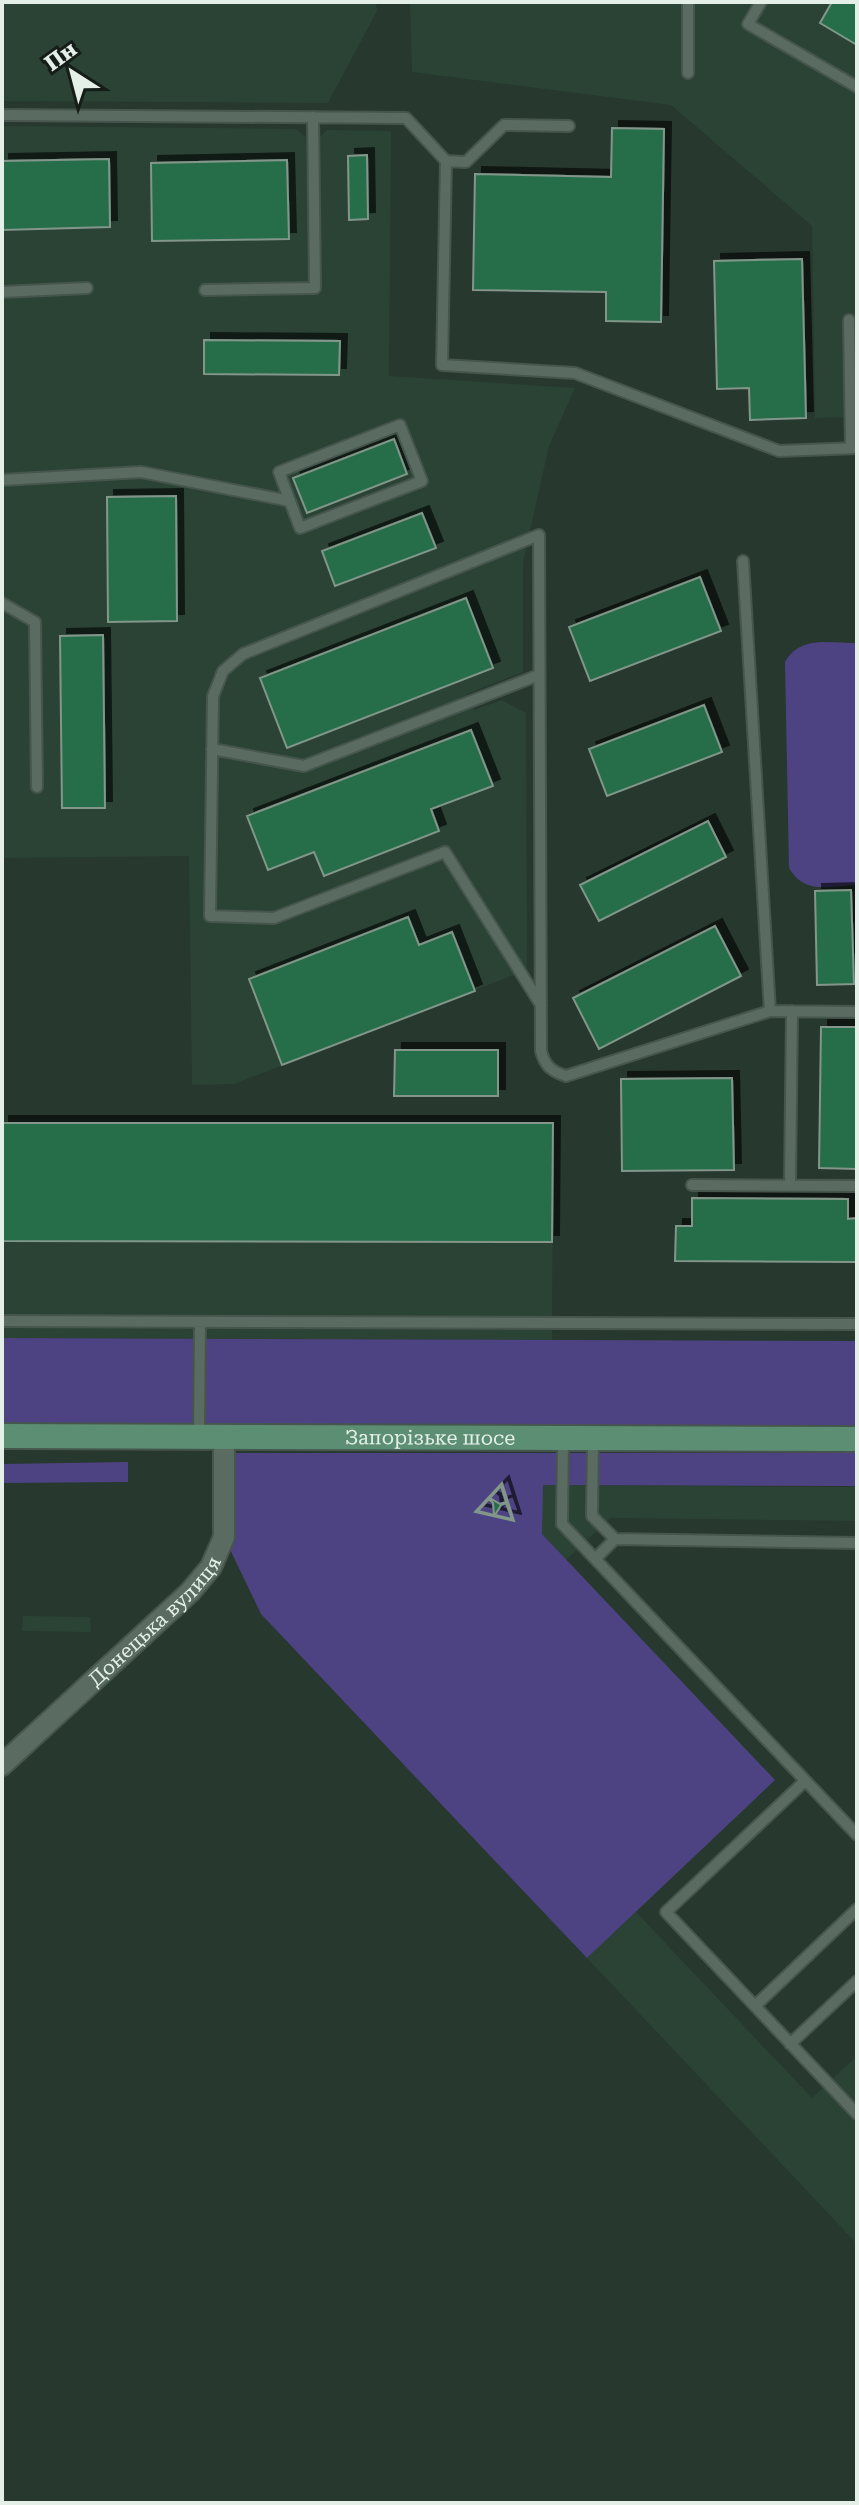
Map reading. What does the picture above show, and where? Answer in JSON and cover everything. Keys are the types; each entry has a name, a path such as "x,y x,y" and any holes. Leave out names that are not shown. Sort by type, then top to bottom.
{"main road":[{"name":"Запорізьке шосе","path":"2,1436 857,1439"}],"street":[{"name":"Донецька вулиця","path":"2,1765 190,1592 211,1567 224,1537 224,1437"}],"lane":[{"path":"688,2 688,73"},
{"path":"761,2 748,24 857,87"},
{"path":"2,115 406,118 446,161 442,365 575,373 779,451 854,448 849,320"},
{"path":"205,290 315,288 313,117"},
{"path":"446,161 466,162 504,125 569,126"},
{"path":"2,292 87,288"},
{"path":"400,425 422,481 300,528 290,501 279,472 400,425"},
{"path":"2,480 141,472 290,501"},
{"path":"541,1005 445,852 274,918 210,916 213,696 223,671 243,654 539,535 539,675 541,1005 541,1051 544,1063 554,1072 566,1076 770,1011 857,1012"},
{"path":"743,561 770,1011"},
{"path":"2,603 35,622 37,787"},
{"path":"212,749 304,766 539,675"},
{"path":"790,1185 792,1011"},
{"path":"692,1185 857,1186"},
{"path":"2,1321 857,1324"},
{"path":"199,1437 200,1322"},
{"path":"563,1438 562,1524 857,1835"},
{"path":"593,1438 592,1516 615,1539 857,1543"},
{"path":"595,1559 615,1539"},
{"path":"805,1781 666,1912 857,2114"},
{"path":"755,2006 857,1909"},
{"path":"790,2044 857,1981"}],"shaded area":[{"path":"2,2 376,2 377,11 328,103 2,101"},
{"path":"410,2 857,2 857,417 815,418 812,226 671,105 412,72"},
{"path":"2,126 296,129 307,138 320,137 327,130 391,131 389,376 575,388 549,446 523,562 523,672 467,694 474,710 502,700 526,713 527,970 234,1084 192,1085 189,856 2,858"},
{"path":"857,643 857,885 810,886 795,877 789,868 785,662 791,653 807,644"},
{"path":"2,1123 553,1123 552,1340 2,1338"},
{"path":"2,1338 857,1341 857,1426 2,1424"},
{"path":"224,1453 857,1453 857,1486 543,1485 542,1534 775,1780 587,1958 261,1614 224,1537"},
{"path":"128,1462 128,1482 2,1483 2,1464"},
{"path":"542,1485 857,1487 857,1521 610,1518 566,1560 542,1534"},
{"path":"23,1616 90,1617 91,1632 22,1631"},
{"path":"636,1912 812,2098 857,2056 857,2244 587,1958"}],"building":[{"path":"832,2 857,2 857,45 820,23"},
{"path":"612,128 664,129 661,322 606,321 606,292 473,290 475,174 611,177"},
{"path":"367,155 368,219 349,220 348,156"},
{"path":"109,159 110,227 2,230 2,161"},
{"path":"287,160 289,239 152,241 151,163"},
{"path":"802,259 806,418 750,420 749,388 717,389 714,261"},
{"path":"204,340 340,341 339,375 204,374"},
{"path":"394,439 407,474 307,513 293,478"},
{"path":"176,496 177,621 108,622 107,497"},
{"path":"422,513 436,548 335,586 322,551"},
{"path":"700,577 721,631 590,681 569,627"},
{"path":"466,598 493,668 287,748 260,678"},
{"path":"103,635 105,808 62,808 60,636"},
{"path":"704,705 722,752 607,796 589,749"},
{"path":"471,730 493,786 431,809 439,831 324,876 314,852 268,870 247,816"},
{"path":"708,821 726,857 599,921 580,885"},
{"path":"851,890 854,984 817,985 815,891"},
{"path":"408,917 419,945 452,932 475,991 282,1065 249,979"},
{"path":"715,926 741,976 599,1049 573,998"},
{"path":"821,1027 857,1027 857,1169 819,1168"},
{"path":"395,1050 498,1050 498,1096 394,1096"},
{"path":"732,1078 734,1170 622,1171 621,1079"},
{"path":"2,1123 553,1123 552,1242 2,1241"},
{"path":"692,1198 848,1199 848,1219 857,1218 857,1262 675,1261 676,1226 692,1226"},
{"path":"502,1483 514,1521 475,1512","holes":["501,1486 506,1502 500,1504 490,1498","489,1499 493,1503 494,1515 478,1511","506,1503 512,1519 495,1515"]}]}
